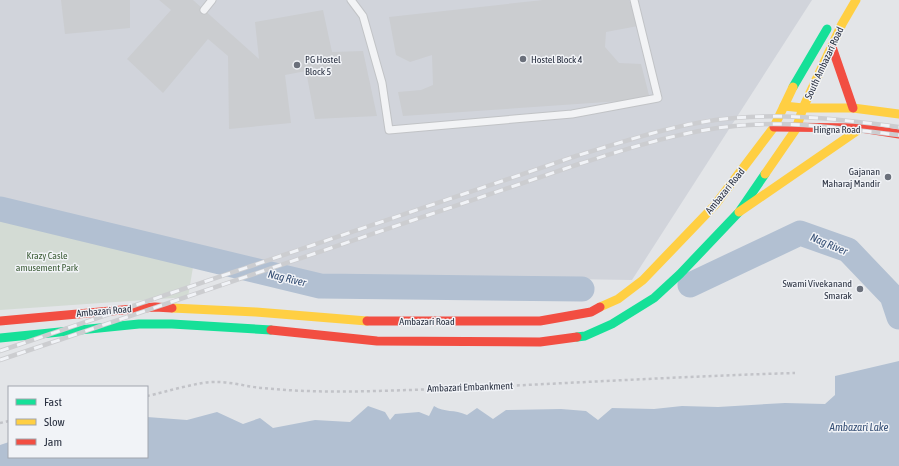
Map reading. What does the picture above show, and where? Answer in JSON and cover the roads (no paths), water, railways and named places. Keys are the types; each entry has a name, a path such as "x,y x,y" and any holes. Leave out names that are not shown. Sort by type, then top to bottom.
{"main road":[{"name":"South Ambazari Road","path":"796,129 803,108 856,0"},
{"name":"Ambazari Road","path":"0,321 155,307 256,312 361,321 540,321 591,312 618,299 643,280 715,206 774,128 793,87 832,19"},
{"path":"832,47 853,108"},
{"name":"Hingna Road","path":"784,106 803,108 853,108 899,114"},
{"name":"Hingna Road","path":"774,128 861,128 899,134"},
{"path":"739,212 861,128"},
{"path":"0,338 139,324 255,328 377,341 540,342 586,336 612,324 654,298 680,274 739,212 796,129"}],"lane":[{"path":"204,10 212,0"},
{"path":"351,0 363,16 382,83 389,130 572,114 658,98 634,0"}],"water":[{"name":"Ambazari Lake","path":"899,361 899,466 0,466 0,445 8,442 8,458 148,458 148,417 187,420 217,412 243,424 260,418 273,428 315,420 350,422 368,406 385,412 390,420 395,414 419,412 429,416 434,406 442,410 467,415 477,408 493,419 506,410 561,409 586,411 598,420 612,408 654,409 682,406 718,407 785,403 825,404 835,395 835,376"}],"waterway":[{"name":"Nag River","path":"0,209 320,286 582,289"},
{"name":"Nag River","path":"690,285 800,233 848,250 892,296 899,317"}],"railway":[{"path":"0,351 576,156 635,138 695,123 735,118 776,116 838,120 899,127"},
{"path":"0,360 579,164 675,136 715,128 755,124 817,126 899,135"}],"place":[{"name":"Hostel Block 4","path":"523,59"},
{"name":"PG Hostel Block 5","path":"297,65"},
{"name":"Gajanan Maharaj Mandir","path":"888,177"},
{"name":"Swami Vivekanand Smarak","path":"860,289"}],"park label":[{"name":"Krazy Casle amusement Park","path":"47,260"}]}
